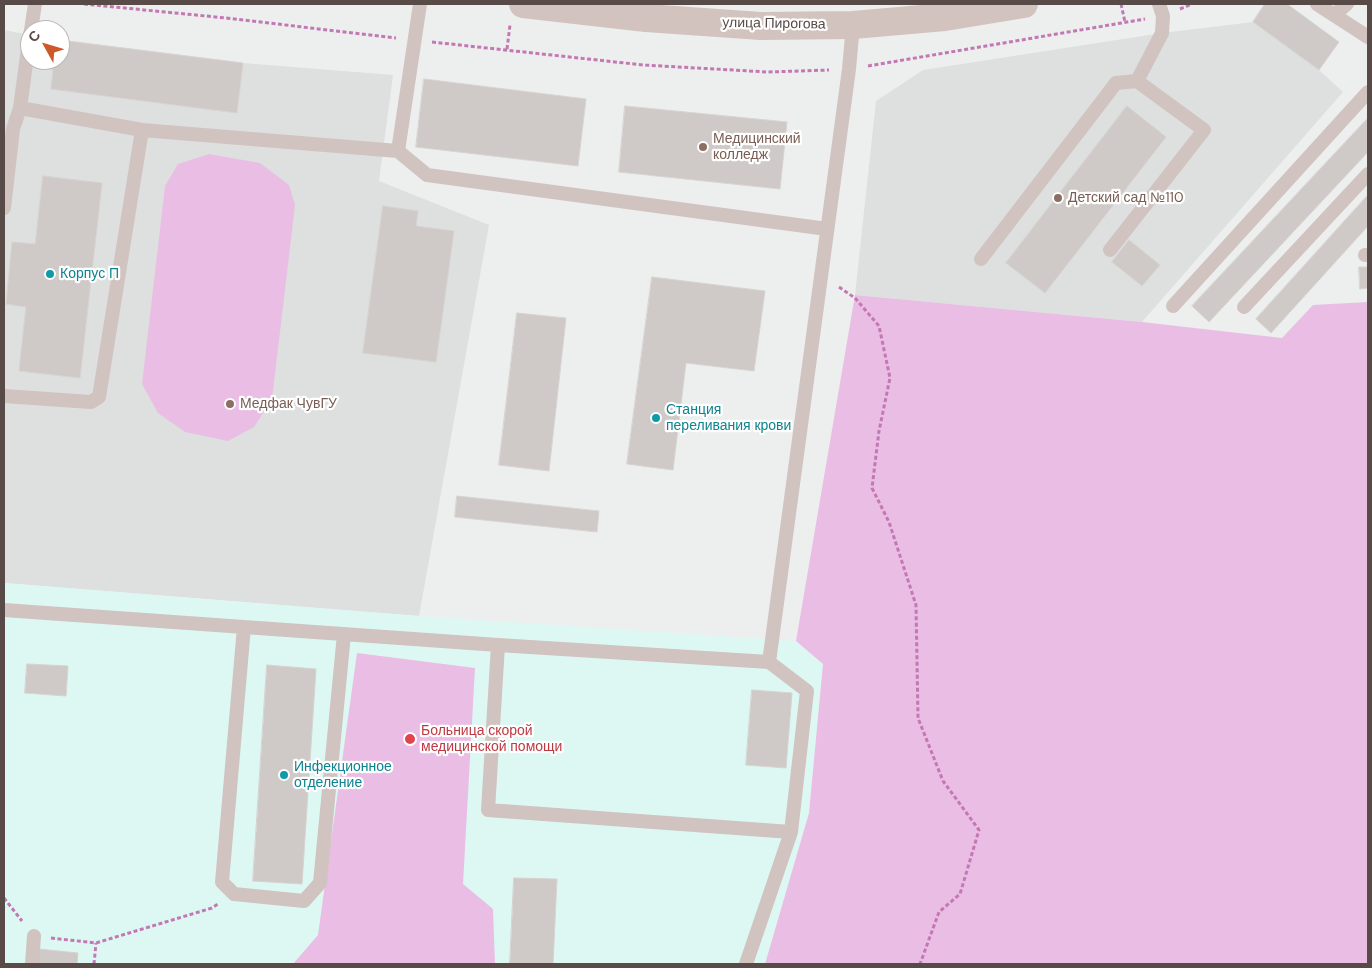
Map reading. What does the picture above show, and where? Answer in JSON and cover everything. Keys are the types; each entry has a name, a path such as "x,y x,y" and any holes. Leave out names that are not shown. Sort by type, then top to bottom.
{"main road":[{"name":"улица Пирогова","path":"516,14 646,18 733,14 761,26 854,14 907,12 945,17 1024,4"}],"lane":[{"path":"32,20 35,4"},
{"path":"398,151 420,4"},
{"path":"1137,81 1162,33 1163,16 1160,4"},
{"path":"1317,4 1368,37"},
{"path":"1334,15 1347,4"},
{"path":"769,662 849,69 854,14"},
{"path":"4,208 8,130 20,108 25,70"},
{"path":"982,259 1116,83 1137,81 1204,130 1110,250"},
{"path":"1173,306 1368,92"},
{"path":"20,108 142,130 398,151 427,175 827,229"},
{"path":"4,396 91,402 99,397 142,130"},
{"path":"1244,307 1368,174"},
{"path":"4,610 769,662 807,691 791,832 746,964"},
{"path":"244,627 222,882 234,894 304,901 320,883 344,634"},
{"path":"498,645 488,810 791,832"},
{"path":"32,964 34,936"}],"path":[{"path":"1121,4 1125,22"},
{"path":"507,49 516,14"},
{"path":"821,274 855,298 879,326 890,378 879,431 872,488 889,522 916,605 918,718 943,780 978,830 960,894 939,912 920,964"},
{"path":"4,898 34,936 96,943 212,908 234,894"},
{"path":"94,964 96,943"}],"shaded area":[{"name":"Детский сад №110","path":"1253,22 1319,70 1343,92 1142,322 855,295 876,101 923,70 1162,33"},
{"name":"Медфак ЧувГУ","path":"4,30 20,33 20,70 70,70 70,41 243,63 393,75 379,181 489,225 419,616 4,583"},
{"path":"209,154 260,163 289,185 295,205 272,399 254,427 228,441 185,432 158,413 142,384 165,186 178,164"},
{"path":"855,295 1142,322 1282,338 1313,305 1368,302 1368,964 765,964 809,813 823,664 796,641"},
{"name":"Больница скорой медицинской помощи","path":"4,583 419,616 796,641 823,664 809,813 765,964 4,964"},
{"path":"357,653 475,668 463,884 493,909 495,964 293,964 318,935"}],"building":[{"path":"1265,4 1287,4 1339,42 1319,70 1253,22"},
{"path":"70,41 243,63 237,113 51,89 53,70 70,70"},
{"path":"424,79 586,99 578,166 416,147"},
{"name":"Медицинский колледж","path":"625,106 787,122 780,189 619,172"},
{"path":"1127,106 1166,137 1045,293 1006,263"},
{"path":"1368,118 1368,152 1209,322 1192,306"},
{"name":"Корпус П","path":"43,176 102,183 80,378 19,371 26,307 6,304 12,242 35,244"},
{"path":"1368,195 1368,226 1271,333 1256,319"},
{"path":"383,206 418,211 416,226 454,231 436,362 363,353"},
{"path":"1129,240 1160,265 1142,286 1112,262"},
{"path":"1359,267 1368,267 1368,288 1360,289"},
{"name":"Станция переливания крови","path":"652,277 765,291 754,371 686,363 673,470 627,464"},
{"path":"517,313 566,318 549,471 499,465"},
{"path":"457,496 599,511 597,532 455,517"},
{"path":"27,664 68,666 66,696 25,693"},
{"name":"Инфекционное отделение","path":"267,665 316,669 302,884 253,881"},
{"path":"752,690 792,693 786,768 746,765"},
{"path":"514,878 557,879 553,964 510,964"},
{"path":"39,949 78,953 77,964 37,964"}],"place":[{"name":"Медицинский колледж","path":"703,147"},
{"name":"Детский сад №110","path":"1058,198"},
{"name":"Корпус П","path":"50,274"},
{"name":"Медфак ЧувГУ","path":"230,404"},
{"name":"Станция переливания крови","path":"656,418"},
{"name":"Больница скорой медицинской помощи","path":"410,739"},
{"name":"Инфекционное отделение","path":"284,775"}]}
